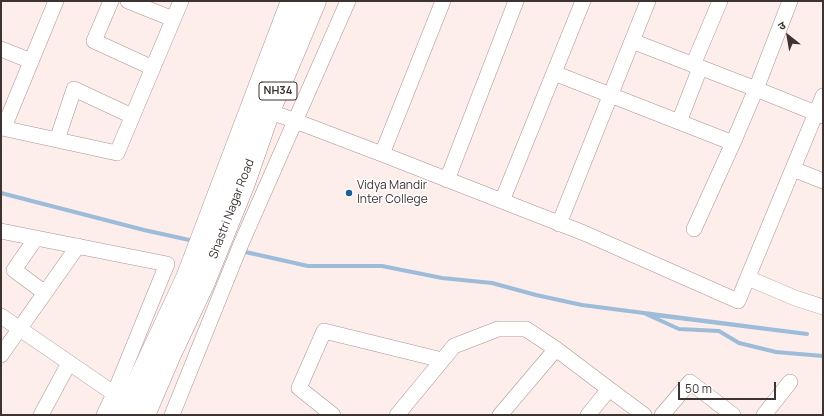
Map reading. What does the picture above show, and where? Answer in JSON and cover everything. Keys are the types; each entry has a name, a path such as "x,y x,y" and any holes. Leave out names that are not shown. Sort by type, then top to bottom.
{"highway":[{"name":"Shastri Nagar Road","path":"131,408 171,352 195,280 235,180 260,108 315,1"},
{"name":"NH34","path":"260,108 289,2"}],"street":[{"path":"56,1 2,128 117,153 181,1"},
{"path":"111,1 94,41 153,68"},
{"path":"128,1 173,19"},
{"path":"172,415 238,251 348,1"},
{"path":"382,154 443,1"},
{"path":"447,180 516,1"},
{"path":"502,201 583,1"},
{"path":"559,224 648,1"},
{"path":"679,122 720,1"},
{"path":"694,229 756,89 790,1"},
{"path":"632,41 819,115"},
{"path":"1,49 31,61"},
{"path":"554,73 733,142"},
{"path":"57,140 74,89 132,116"},
{"path":"260,108 584,233 738,301 793,169 819,115 823,96"},
{"path":"793,169 823,181"},
{"path":"1,231 167,264 131,408"},
{"path":"36,238 14,270 45,293"},
{"path":"1,355 78,246"},
{"path":"748,278 823,307"},
{"path":"1,316 131,408"},
{"path":"397,415 454,346 498,329 526,329 556,349 644,415"},
{"path":"333,415 298,388 324,331 442,360"},
{"path":"500,415 556,349"},
{"path":"41,415 69,363"},
{"path":"662,415 690,382 733,415"},
{"path":"764,415 790,382"},
{"path":"588,415 609,389"},
{"path":"104,415 131,408"}],"waterway":[{"path":"1,193 144,230 194,241"},
{"path":"241,251 308,266 382,266 442,278 492,283 536,295 582,305 807,334 646,314 679,329 719,331 739,343 776,352 823,356"}],"place":[{"name":"Vidya Mandir Inter College","path":"349,193"}]}
